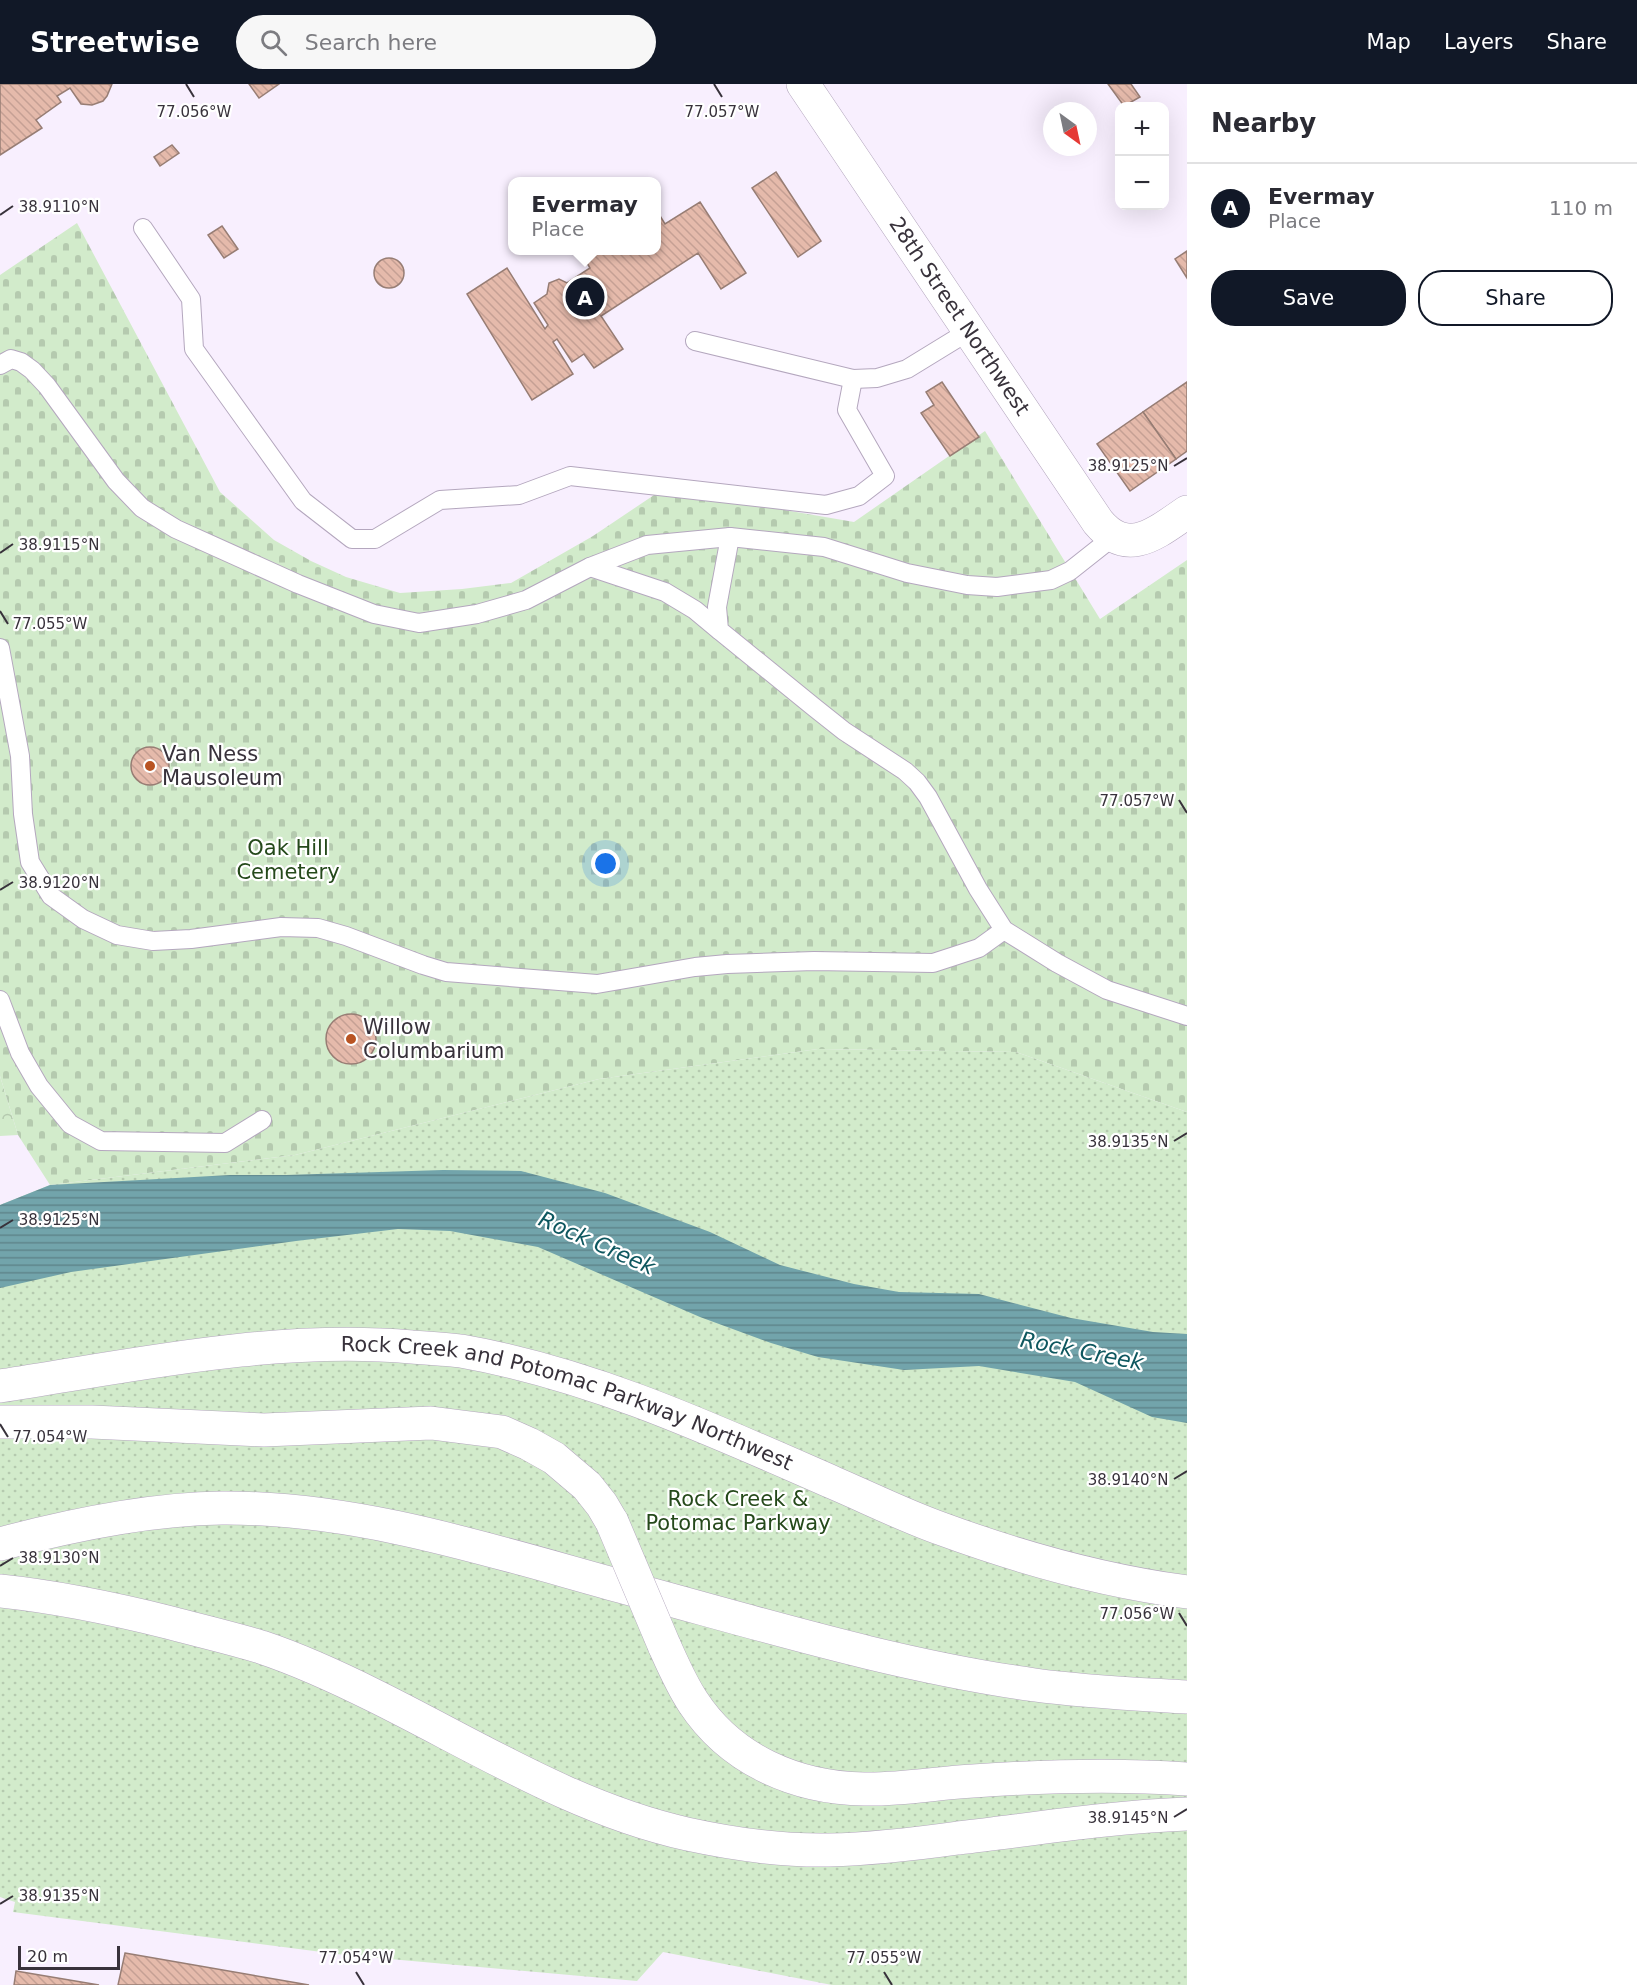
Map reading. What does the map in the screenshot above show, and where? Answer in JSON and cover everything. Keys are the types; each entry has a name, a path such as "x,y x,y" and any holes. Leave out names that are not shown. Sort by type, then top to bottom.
{"main road":[{"name":"28th Street Northwest","path":"804,84 1098,522 1118,539"},
{"path":"1118,539 1141,539 1187,512"},
{"name":"Rock Creek and Potomac Parkway Northwest","path":"0,1386 211,1354 323,1343 458,1351 525,1364 670,1412 939,1528 1003,1550 1079,1572 1187,1592"},
{"path":"0,1422 92,1422 264,1430 431,1423 502,1432 554,1458 587,1486 612,1522 664,1645 693,1703 707,1721 727,1740 767,1768 812,1784 866,1789 1034,1777 1100,1775 1187,1779"},
{"path":"0,1544 97,1522 159,1513 221,1508 292,1512 423,1534 883,1656 1036,1685 1187,1697"},
{"path":"0,1591 77,1602 141,1616 262,1648 326,1672 553,1786 633,1818 695,1835 782,1848 826,1850 876,1848 1130,1817 1187,1814"}],"lane":[{"path":"143,228 191,298 194,349 303,501 352,539 375,539 440,500 519,495 570,476 826,505 859,496 885,476 848,410 853,379"},
{"path":"695,341 853,379 877,378 907,369 969,331"},
{"path":"0,365 11,359 21,362 40,378 116,481 142,508 176,530 298,584 374,614 419,623 477,614 526,600 590,567 647,545 730,537 824,547 907,573 967,585 997,587 1051,580 1070,571 1118,539"},
{"path":"719,630 717,606 730,537"},
{"path":"590,567 665,592 695,610 830,719 905,771 928,797 978,889 1004,930 1057,963 1107,990 1187,1016"},
{"path":"0,648 20,756 23,814 30,862 51,896 83,919 117,935 153,941 191,939 281,927 318,928 446,972 597,984 695,967 727,964 814,961 933,963 979,948 1004,930"},
{"path":"0,1000 20,1053 39,1086 70,1124 101,1140 225,1143 262,1120"}],"green space":[{"name":"Oak Hill Cemetery","path":"77,223 220,492 274,540 346,577 400,593 511,583 593,536 663,489 854,522 985,431 1100,619 1187,560 1187,1112 1016,1052 818,1049 599,1079 295,1155 50,1185 18,1135 0,1076 0,275"},
{"name":"Rock Creek & Potomac Parkway","path":"818,1049 1016,1052 1187,1112 1187,1985 832,1985 663,1952 637,1981 345,1955 13,1912 15,1902 0,1897 0,1205 50,1185 295,1155 599,1079"},
{"path":"0,1076 18,1135 0,1136"}],"water":[{"name":"Rock Creek","path":"443,1170 521,1171 605,1193 710,1232 780,1265 854,1284 899,1292 979,1294 1071,1318 1153,1332 1187,1334 1187,1423 1152,1417 1075,1382 979,1366 904,1370 818,1357 771,1343 700,1317 538,1247 450,1231 398,1229 296,1241 71,1272 0,1288 0,1205 50,1185 230,1175"}],"building":[{"path":"0,84 112,84 103,101 92,105 81,104 70,88 57,96 61,102 36,120 42,128 0,155"},
{"path":"249,84 279,84 259,98"},
{"path":"1108,84 1131,84 1140,97 1131,102 1121,102"},
{"path":"172,145 179,153 160,166 154,157"},
{"path":"776,172 821,241 798,257 752,188"},
{"path":"700,202 746,273 721,289 698,253 601,316 623,349 594,368 584,354 572,362 557,339 553,342 573,374 532,400 467,294 507,268 545,329 548,325 534,303 547,294 549,283 559,279 567,283 590,268 584,255 661,255 661,218 665,224"},
{"path":"222,226 238,249 224,258 208,235"},
{"path":"1187,251 1187,278 1175,259"},
{"path":"389,258 400,262 404,273 400,284 389,288 378,284 374,273 378,262"},
{"path":"942,382 979,437 950,456 921,413 934,405 926,392"},
{"path":"1187,382 1187,451 1176,459 1143,412"},
{"path":"1143,412 1176,459 1130,491 1097,444"},
{"name":"Van Ness Mausoleum","path":"150,747 164,752 169,766 164,780 150,785 136,780 131,766 136,752"},
{"name":"Willow Columbarium","path":"351,1014 369,1021 376,1039 369,1057 351,1064 333,1057 326,1039 333,1021"},
{"path":"125,1953 309,1985 118,1985"},
{"path":"16,1971 99,1985 14,1985"}],"place":[{"name":"Evermay","path":"585,297"},
{"name":"Van Ness Mausoleum","path":"150,766"},
{"name":"Willow Columbarium","path":"351,1039"}]}
